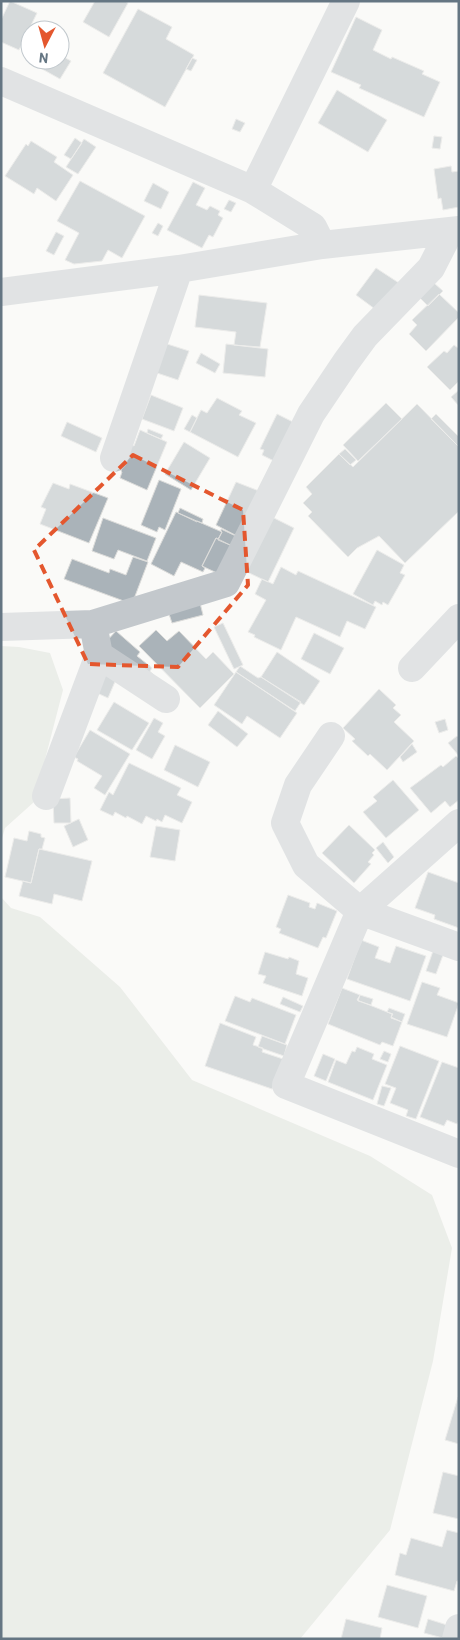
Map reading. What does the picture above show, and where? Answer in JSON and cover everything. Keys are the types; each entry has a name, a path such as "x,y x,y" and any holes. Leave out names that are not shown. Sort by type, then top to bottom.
{"street":[{"path":"253,190 346,1"},
{"path":"1,81 253,190 314,227 322,245"},
{"path":"1,292 179,269 322,245 454,230"},
{"path":"1,628 93,624 226,582 311,414 366,336 431,268 454,230"},
{"path":"114,458 179,269"},
{"path":"412,668 459,618"},
{"path":"46,796 99,655 93,624"},
{"path":"99,655 166,699"},
{"path":"331,736 298,786 285,822 306,865 360,911 459,947"},
{"path":"459,823 360,911 286,1085 459,1154"},
{"path":"456,1639 459,1628"}],"highlighted area":[{"path":"133,455 243,510 248,585 178,667 88,664 34,550"}],"shaded area":[{"path":"1,646 19,647 50,653 63,690 34,802 5,828 1,842"},
{"path":"1,897 11,908 40,917 120,987 192,1080 370,1156 432,1195 452,1248 433,1361 390,1530 300,1639 1,1639"}],"building":[{"path":"10,1 37,13 34,20 20,20 19,50 1,42 1,20"},
{"path":"95,1 125,1 128,3 109,37 83,22"},
{"path":"138,9 172,27 166,39 194,55 165,107 103,73"},
{"path":"356,17 382,30 373,50 424,71 422,74 440,82 424,117 359,88 361,85 331,72"},
{"path":"192,58 197,60 191,71 186,69"},
{"path":"44,70 66,70 60,79"},
{"path":"337,90 387,120 368,152 318,123"},
{"path":"236,119 245,123 240,132 232,129"},
{"path":"434,136 442,137 440,149 432,148"},
{"path":"75,138 82,143 71,159 64,155"},
{"path":"84,139 96,147 78,174 66,167"},
{"path":"31,141 57,157 54,162 73,175 56,201 37,188 34,194 5,176 26,144 28,146"},
{"path":"451,166 452,172 459,171 459,207 443,210 441,198 438,199 434,169"},
{"path":"80,181 145,216 122,258 108,250 102,261 74,264 65,260 79,233 57,221"},
{"path":"193,182 205,188 196,205 207,210 210,206 220,211 218,215 223,218 213,237 209,235 202,248 167,230"},
{"path":"153,183 169,192 161,209 144,201"},
{"path":"229,200 236,203 231,212 224,209"},
{"path":"158,223 163,226 158,236 152,233"},
{"path":"56,232 64,236 54,255 46,251"},
{"path":"376,268 402,285 379,312 356,295"},
{"path":"434,283 443,291 428,306 420,298"},
{"path":"439,294 459,313 459,317 426,351 409,334 417,325 412,320"},
{"path":"199,295 267,303 260,347 234,345 236,332 195,327"},
{"path":"164,343 189,351 178,380 154,372"},
{"path":"226,344 268,349 265,377 223,373"},
{"path":"454,345 459,347 459,381 450,390 427,367 444,351 447,353"},
{"path":"201,353 220,364 215,373 196,363"},
{"path":"459,390 459,406 451,397"},
{"path":"151,395 183,408 174,431 142,419"},
{"path":"217,398 242,411 239,415 256,423 238,457 190,432 201,410 207,413"},
{"path":"386,403 402,419 358,461 343,445"},
{"path":"417,404 459,447 459,511 405,563 379,536 357,548 348,557 308,516 312,512 303,503 312,494 306,487 339,454 353,467"},
{"path":"277,414 297,424 276,462 262,455 264,450 260,449"},
{"path":"436,414 459,437 459,447 431,419"},
{"path":"192,415 197,418 190,432 184,429"},
{"path":"67,422 102,438 96,452 61,436"},
{"path":"148,429 163,435 161,439 147,433"},
{"path":"140,430 167,442 147,490 120,478 130,444 134,446"},
{"path":"184,442 210,458 191,490 165,474"},
{"path":"345,449 356,460 350,465 339,454"},
{"path":"159,480 181,489 165,530 159,527 157,532 141,525"},
{"path":"236,482 259,491 239,537 216,525"},
{"path":"53,483 69,489 70,484 108,498 89,543 40,524 46,509 41,507"},
{"path":"180,508 203,519 202,523 178,513"},
{"path":"176,512 222,532 218,539 216,538 202,566 205,568 203,572 181,562 174,576 151,564"},
{"path":"270,516 294,528 268,582 245,571"},
{"path":"103,518 156,538 147,561 118,550 114,559 92,551"},
{"path":"221,529 240,538 235,547 218,540 222,532"},
{"path":"216,538 234,547 217,573 202,566"},
{"path":"377,550 404,565 400,573 405,575 388,605 383,602 382,605 375,601 373,605 353,594"},
{"path":"133,557 148,562 132,604 64,579 72,559 109,573 110,569 126,575"},
{"path":"281,567 296,575 298,571 376,607 365,629 347,621 340,637 296,617 281,650 254,637 255,635 248,632 266,600 255,594 262,579 273,584"},
{"path":"200,603 203,615 172,623 168,611"},
{"path":"223,623 243,665 234,669 214,627"},
{"path":"156,630 167,641 179,631 206,659 213,652 234,674 200,708 139,646"},
{"path":"116,631 140,652 137,656 152,668 150,671 154,675 104,644"},
{"path":"314,633 344,648 330,674 301,659"},
{"path":"277,652 320,681 304,705 261,677"},
{"path":"240,666 301,702 295,711 236,672"},
{"path":"105,672 117,677 108,698 97,693"},
{"path":"236,672 297,713 280,738 247,716 242,724 214,705"},
{"path":"379,689 396,705 393,708 401,715 394,722 414,741 387,770 352,741 355,739 343,728"},
{"path":"114,702 149,723 132,750 97,730"},
{"path":"218,711 248,734 237,747 208,725"},
{"path":"154,718 163,723 158,732 165,736 152,759 136,750"},
{"path":"445,719 448,730 439,733 435,722"},
{"path":"90,730 130,754 105,795 94,788 102,776 77,761 78,759 74,757"},
{"path":"457,736 459,738 459,756 448,743"},
{"path":"412,744 417,752 403,762 400,757"},
{"path":"175,745 210,762 198,787 164,770"},
{"path":"456,756 459,759 459,800 450,807 445,801 431,813 410,788 441,765 443,767"},
{"path":"129,763 181,788 177,795 192,802 182,823 165,815 162,822 146,816 142,824 115,812 113,816 100,810 109,792 113,795"},
{"path":"393,780 419,810 386,838 363,812 377,801 373,797"},
{"path":"70,798 71,823 54,823 53,799"},
{"path":"79,819 88,840 73,847 64,826"},
{"path":"349,825 375,850 372,853 374,855 368,862 371,864 354,883 322,853"},
{"path":"156,826 180,830 175,861 150,857"},
{"path":"29,831 41,834 41,837 45,838 42,849 39,849 31,883 5,877 14,838 27,841"},
{"path":"383,842 394,857 388,863 376,848"},
{"path":"39,849 92,861 82,901 54,894 52,904 19,896 23,881 31,883"},
{"path":"428,872 459,883 459,928 434,919 435,915 415,908"},
{"path":"288,895 310,903 309,907 315,909 317,903 337,911 326,938 323,937 318,948 279,933 281,929 276,927"},
{"path":"361,940 379,947 375,958 390,963 396,946 426,956 410,1001 347,979"},
{"path":"433,951 443,955 436,974 426,971"},
{"path":"265,952 299,961 296,974 308,978 302,996 263,983 266,976 258,974"},
{"path":"422,982 440,988 437,995 459,1003 447,1037 407,1024"},
{"path":"342,988 360,995 357,1000 392,1014 391,1018 402,1022 393,1046 382,1042 380,1045 328,1024"},
{"path":"360,995 373,999 371,1005 358,1001"},
{"path":"235,996 250,1002 252,998 296,1015 285,1044 225,1021"},
{"path":"283,997 303,1006 300,1012 280,1004"},
{"path":"389,1008 405,1014 402,1022 391,1017 393,1014 387,1012"},
{"path":"220,1023 256,1037 253,1045 263,1048 262,1052 283,1059 272,1089 205,1066"},
{"path":"262,1036 287,1045 284,1056 258,1047"},
{"path":"400,1046 439,1061 416,1119 406,1116 408,1110 390,1103 396,1088 385,1084"},
{"path":"357,1047 374,1054 372,1059 387,1065 373,1100 328,1082 336,1060 346,1064 352,1051 355,1052"},
{"path":"384,1051 391,1054 388,1062 380,1059"},
{"path":"323,1054 335,1059 326,1081 314,1076"},
{"path":"442,1062 459,1068 459,1121 457,1124 447,1120 444,1126 420,1117"},
{"path":"382,1086 391,1088 384,1106 377,1104"},
{"path":"459,1397 459,1444 445,1440"},
{"path":"443,1472 459,1476 459,1519 433,1513"},
{"path":"447,1530 459,1533 459,1581 457,1581 454,1591 395,1575 400,1553 406,1555 411,1538 442,1547"},
{"path":"387,1585 427,1596 418,1628 378,1617"},
{"path":"346,1619 382,1628 380,1639 341,1639"},
{"path":"428,1619 447,1625 443,1638 424,1633"}]}
